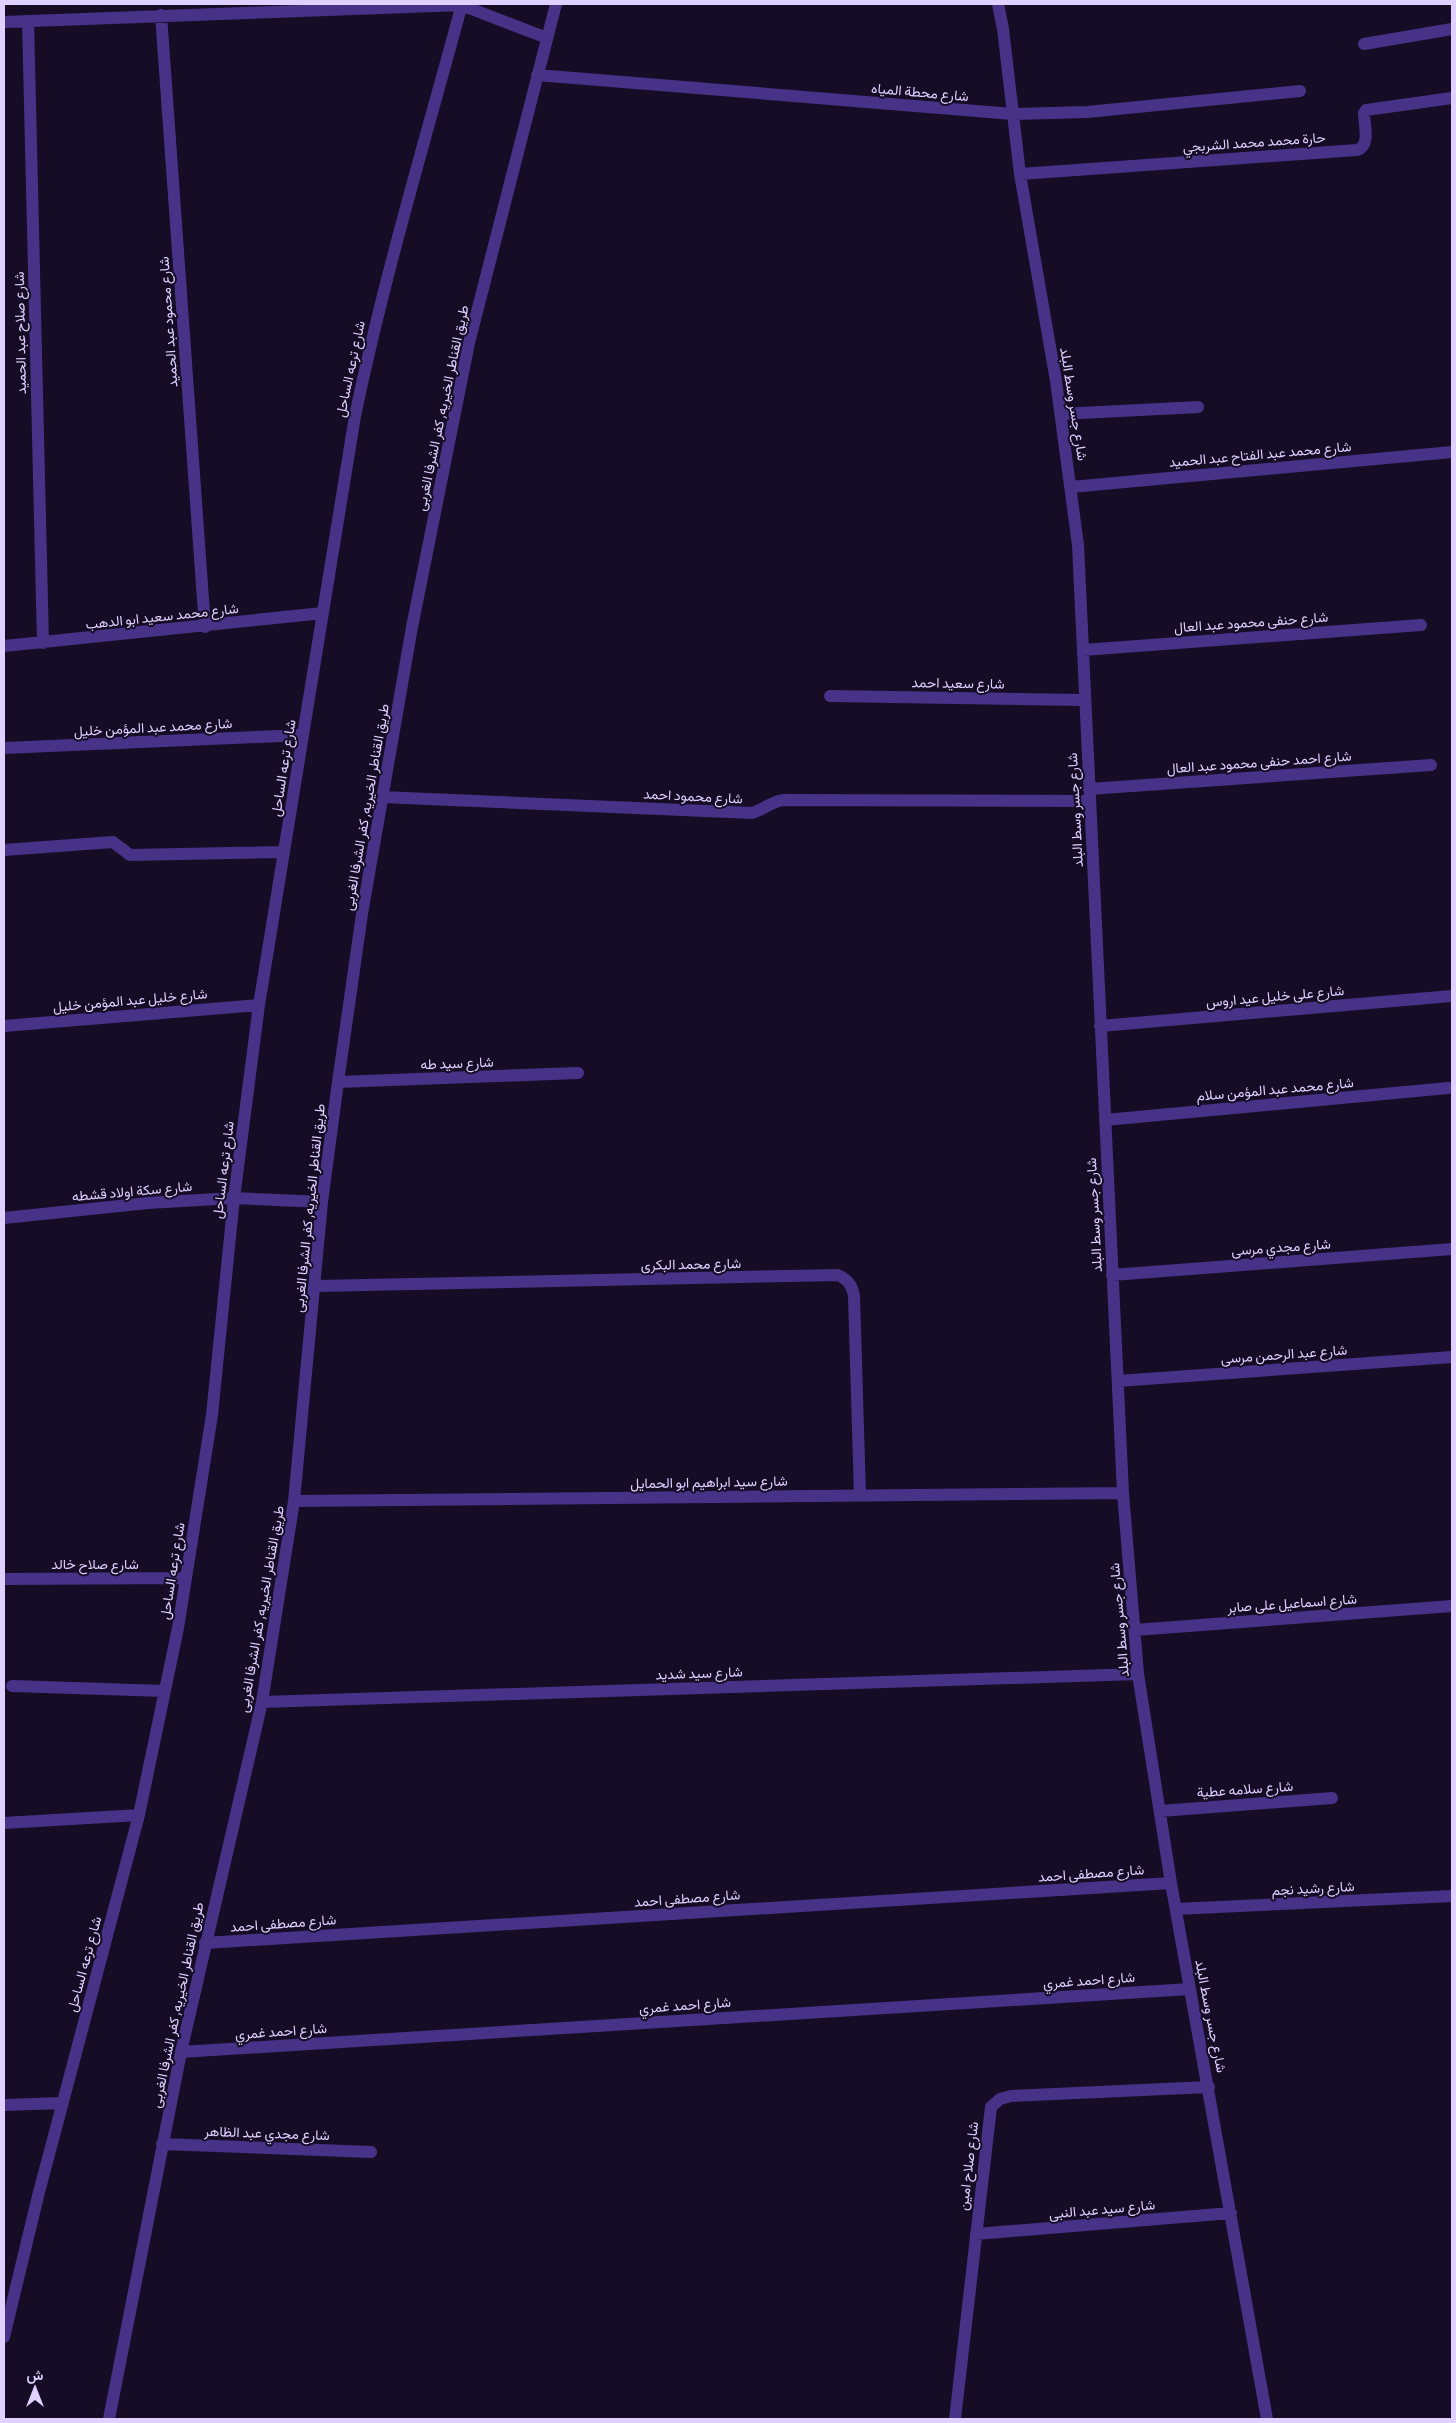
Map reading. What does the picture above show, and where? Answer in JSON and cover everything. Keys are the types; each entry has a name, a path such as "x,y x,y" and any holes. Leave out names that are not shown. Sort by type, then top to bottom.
{"street":[{"path":"4,22 462,4 547,38"},
{"name":"شارع ترعه الساحل","path":"4,2337 138,1815 165,1691 186,1578 212,1415 234,1198 259,1005 355,416 372,333 462,4"},
{"name":"طريق القناطر الخيريه, كفر الشرفا الغربى","path":"109,2419 181,2052 262,1702 294,1501 316,1286 322,1202 338,1082 362,914 412,628 469,343 556,4"},
{"name":"شارع جسر وسط البلد","path":"998,4 1003,29 1020,174 1061,414 1078,545 1123,1493 1138,1674 1171,1883 1267,2419"},
{"name":"شارع محمود عبد الحميد","path":"161,15 205,627"},
{"name":"شارع صلاح عبد الحميد","path":"28,21 43,644"},
{"path":"1364,44 1452,29"},
{"name":"شارع محطة المياه","path":"537,76 1013,114 1087,112 1300,92"},
{"name":"حارة محمد محمد الشربجي","path":"1020,174 1357,150 1365,144 1364,112 1366,110 1452,98"},
{"path":"1061,414 1198,407"},
{"name":"شارع محمد عبد الفتاح عبد الحميد","path":"1071,487 1452,452"},
{"name":"شارع محمد سعيد ابو الدهب","path":"4,646 43,644 323,613"},
{"name":"شارع حنفى محمود عبد العال","path":"1083,650 1421,625"},
{"name":"شارع سعيد احمد","path":"830,696 1085,700"},
{"name":"شارع محمد عبد المؤمن خليل","path":"4,748 303,735"},
{"name":"شارع احمد حنفى محمود عبد العال","path":"1089,795 1431,765"},
{"name":"شارع محمود احمد","path":"382,798 752,813 762,810 778,800 1089,795"},
{"path":"4,850 113,842 130,855 284,852"},
{"name":"شارع على خليل عيد اروس","path":"1100,1026 1452,996"},
{"name":"شارع خليل عبد المؤمن خليل","path":"4,1026 259,1005"},
{"name":"شارع سيد طه","path":"338,1082 578,1074"},
{"name":"شارع محمد عبد المؤمن سلام","path":"1105,1120 1448,1088"},
{"name":"شارع سكة اولاد قشطه","path":"4,1218 234,1198 322,1202"},
{"name":"شارع مجدي مرسى","path":"1112,1275 1452,1249"},
{"name":"شارع محمد البكرى","path":"316,1286 838,1275 847,1280 853,1287 854,1296 860,1496"},
{"name":"شارع عبد الرحمن مرسى","path":"1118,1381 1452,1357"},
{"name":"شارع سيد ابراهيم ابو الحمايل","path":"294,1501 1123,1493"},
{"name":"شارع صلاح خالد","path":"4,1579 186,1578"},
{"name":"شارع اسماعيل على صابر","path":"1134,1630 1452,1606"},
{"name":"شارع سيد شديد","path":"262,1702 1138,1674"},
{"path":"12,1686 165,1691"},
{"name":"شارع سلامه عطية","path":"1160,1811 1332,1798"},
{"path":"4,1823 138,1815"},
{"name":"شارع مصطفى احمد","path":"205,1943 1171,1883"},
{"name":"شارع رشيد نجم","path":"1176,1910 1452,1896"},
{"name":"شارع احمد غمري","path":"181,2052 1190,1989"},
{"name":"شارع صلاح امين","path":"955,2419 991,2107 1000,2099 1011,2096 1209,2087"},
{"path":"4,2105 63,2103"},
{"name":"شارع مجدي عبد الظاهر","path":"162,2144 371,2152"},
{"name":"شارع سيد عبد النبى","path":"976,2234 1231,2213"}]}
